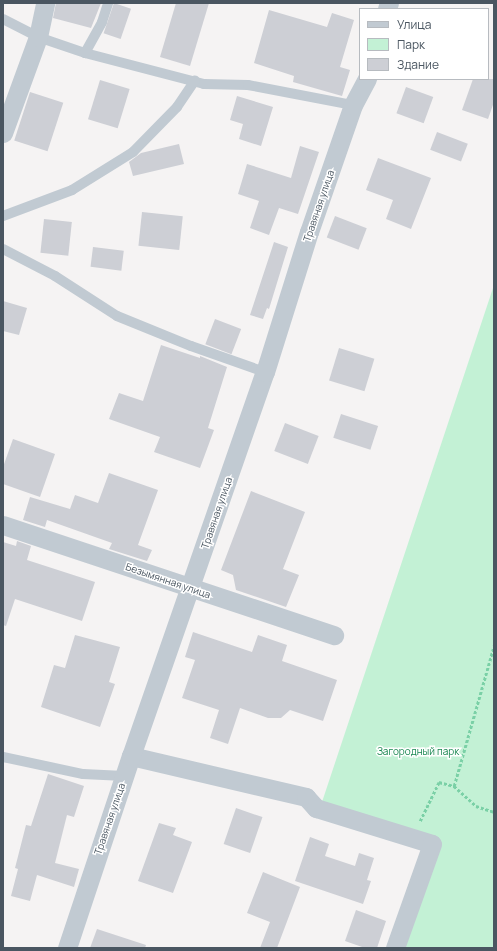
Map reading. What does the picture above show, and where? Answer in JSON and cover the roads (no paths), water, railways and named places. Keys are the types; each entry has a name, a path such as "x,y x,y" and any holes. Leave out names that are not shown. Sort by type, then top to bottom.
{"street":[{"path":"3,133 38,37 46,3"},
{"name":"Травяная улица","path":"67,948 124,776 191,588 265,372 309,232 353,105 366,80"},
{"name":"Безымянная улица","path":"3,524 334,635"},
{"path":"132,756 306,798 316,808 432,844 395,948"}],"lane":[{"path":"85,52 102,22 108,3"},
{"path":"3,19 38,37 85,52 195,80 204,84 248,86 353,105"},
{"path":"3,216 72,190 133,152 177,107 195,80"},
{"path":"3,249 55,276 117,316 191,346 265,372"},
{"path":"3,757 83,774 124,776"}],"park label":[{"name":"Загородный парк","path":"418,752"}]}
